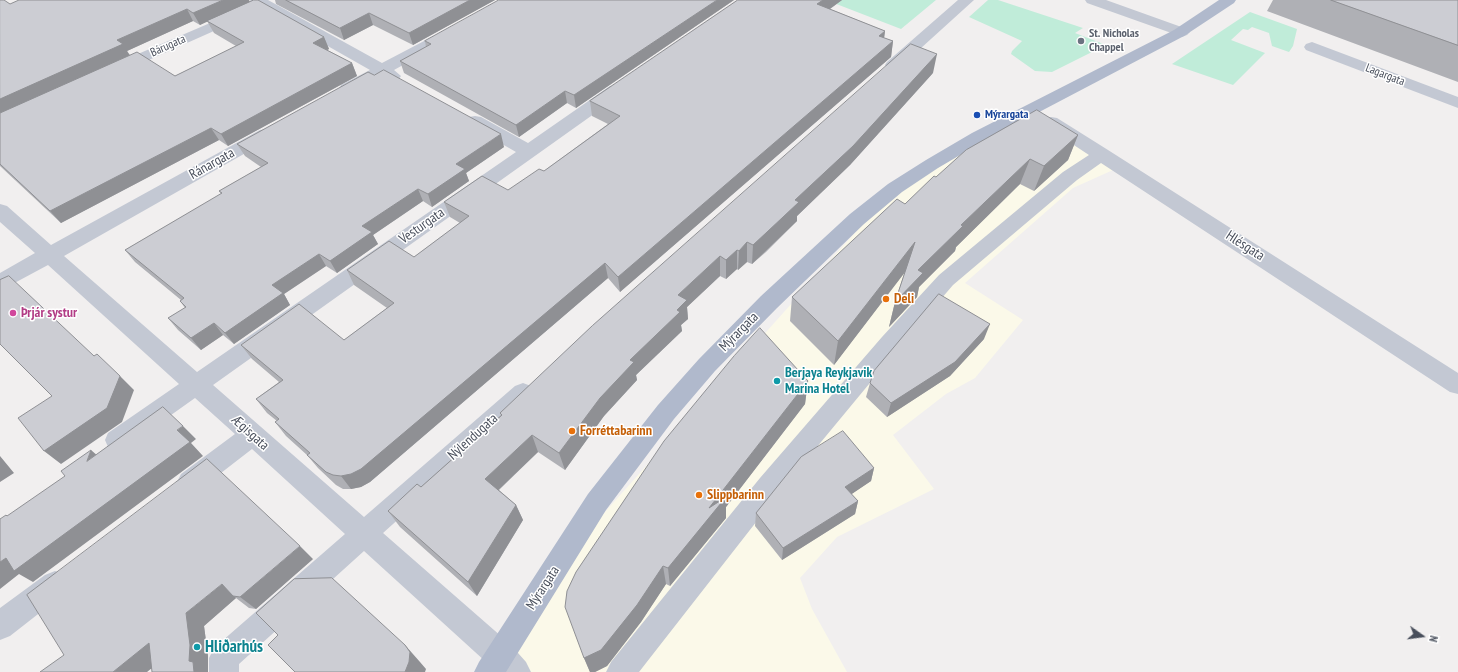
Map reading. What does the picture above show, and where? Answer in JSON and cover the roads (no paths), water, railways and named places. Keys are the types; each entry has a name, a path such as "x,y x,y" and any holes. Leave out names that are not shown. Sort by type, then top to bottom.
{"main road":[{"name":"Mýrargata","path":"501,666 597,502 666,412 707,364 811,261 857,219 896,188 932,164 978,137 1182,32 1229,0"}],"street":[{"path":"879,78 967,0"},
{"path":"1092,0 1182,32"},
{"path":"263,1 409,85"},
{"name":"Bárugata","path":"102,76 263,1"},
{"path":"331,98 462,26"},
{"name":"Lagargata","path":"1312,47 1458,103"},
{"name":"Vesturgata","path":"97,454 528,151 632,80"},
{"name":"Hlésgata","path":"1031,110 1102,154 1458,385"},
{"path":"463,115 528,151"},
{"name":"Ránargata","path":"0,282 283,125"},
{"path":"621,672 774,480 890,343 946,280 1054,188 1102,154"},
{"name":"Ægisgata","path":"0,211 364,534 501,666"},
{"name":"Nýlendugata","path":"224,672 224,658 536,381"},
{"path":"170,497 252,435"},
{"path":"0,626 76,569"}],"place":[{"name":"St. Nicholas Chappel","path":"1081,41"},
{"name":"Mýrargata","path":"977,115"},
{"name":"Deli","path":"886,299"},
{"name":"Þrjár systur","path":"13,313"},
{"name":"Berjaya Reykjavik Marina Hotel","path":"777,381"},
{"name":"Forréttabarinn","path":"572,431"},
{"name":"Slippbarinn","path":"699,495"},
{"name":"Hliðarhús","path":"197,647"}]}
